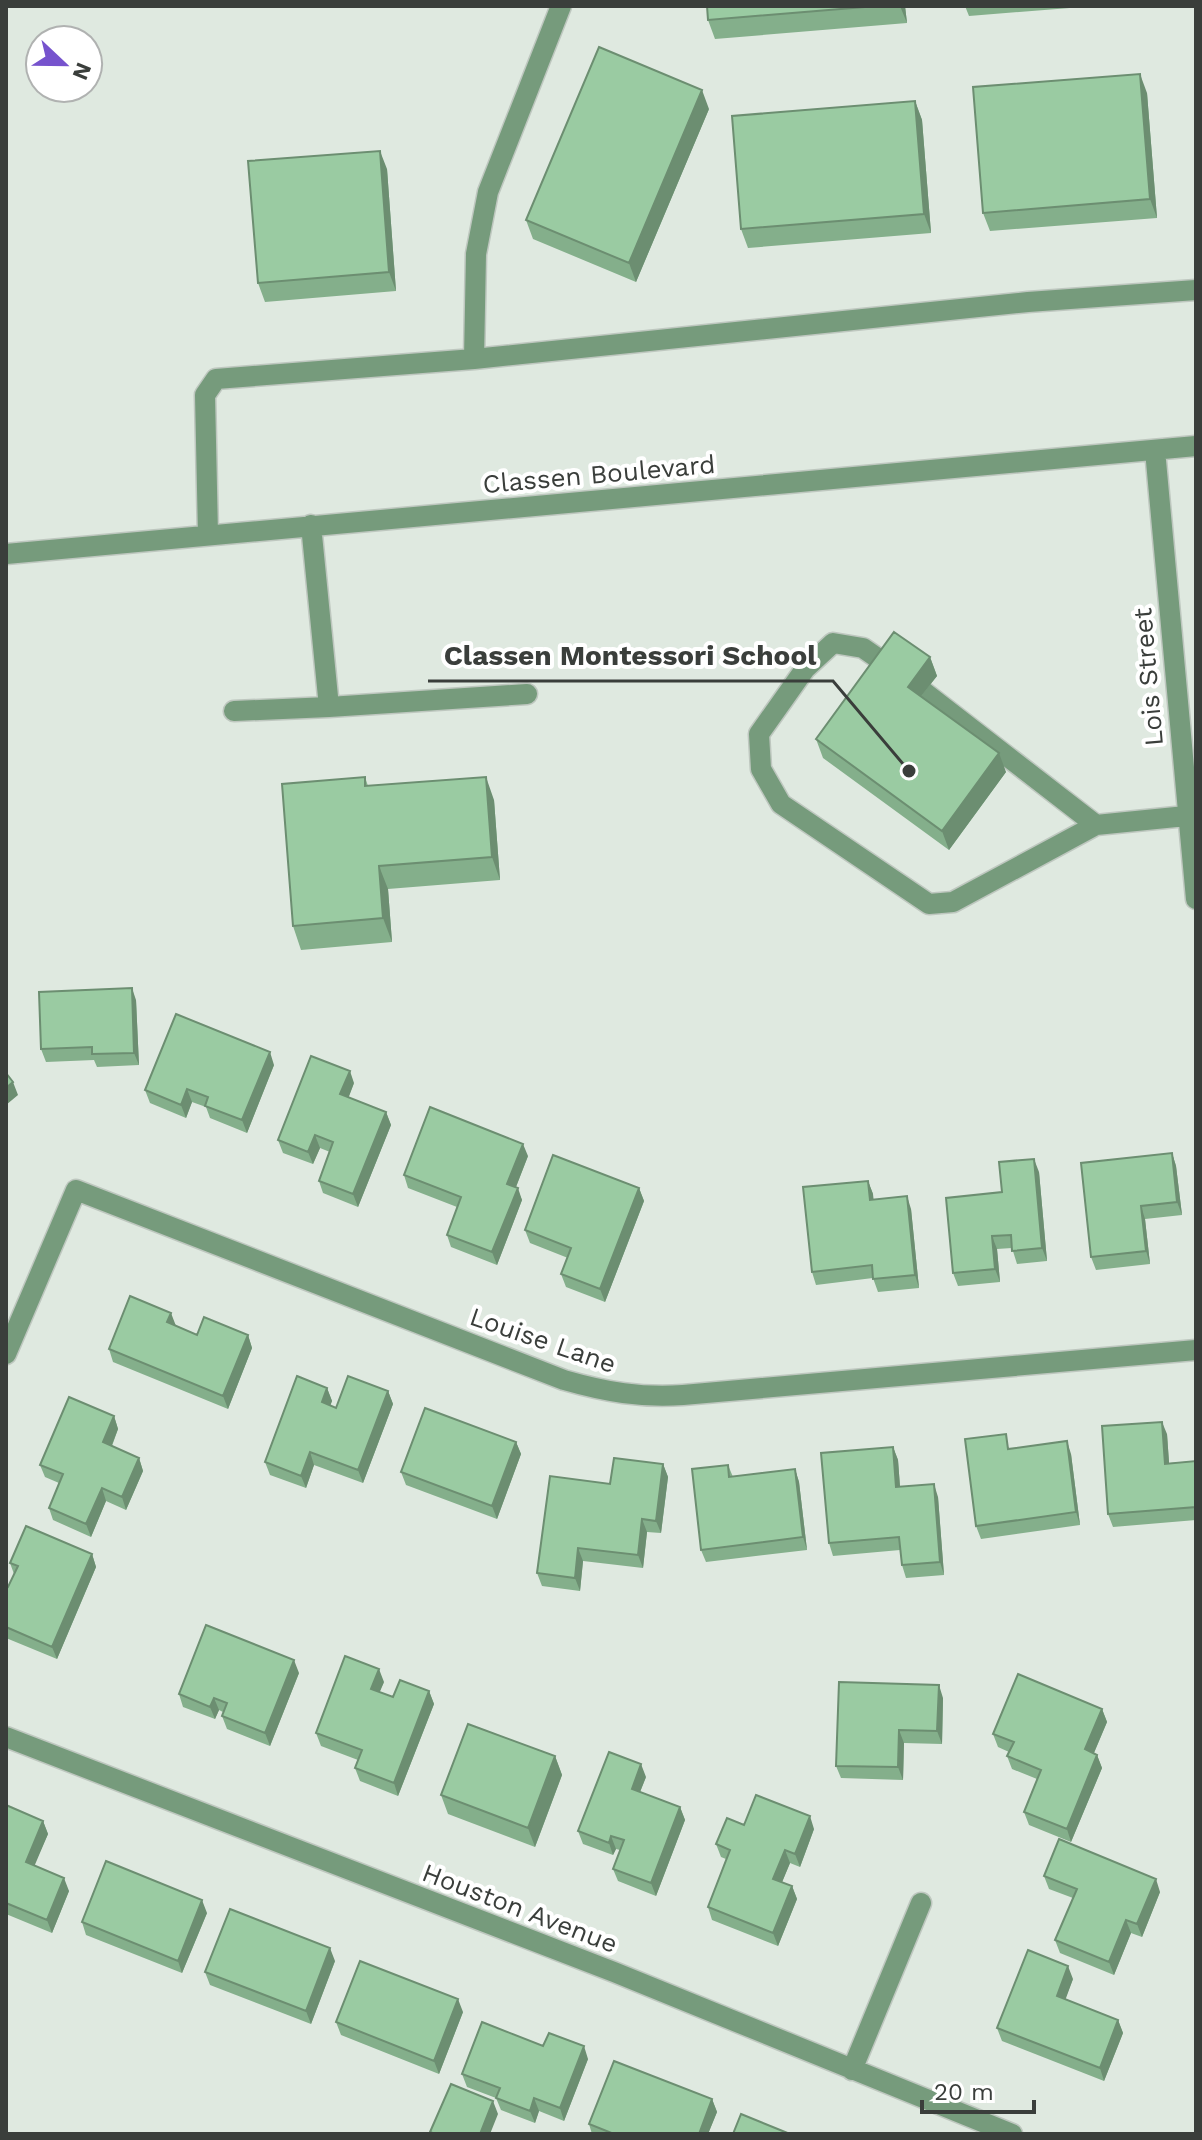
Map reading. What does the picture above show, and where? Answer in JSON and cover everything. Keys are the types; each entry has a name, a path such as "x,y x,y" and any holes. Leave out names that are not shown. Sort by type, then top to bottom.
{"street":[{"path":"474,359 476,254 488,192 561,6"},
{"path":"208,535 205,395 216,379 474,359 1028,302 1196,290"},
{"name":"Classen Boulevard","path":"6,554 1196,446"},
{"name":"Lois Street","path":"1155,450 1191,815 1196,899"},
{"path":"311,525 329,707"},
{"path":"889,666 863,648 833,643 805,669 759,734 761,769 781,804 929,904 953,902 1096,825 1191,815"},
{"path":"924,692 1096,825"},
{"path":"234,711 527,694"},
{"name":"Louise Lane","path":"6,1354 76,1190 564,1380 643,1398 1196,1350"},
{"name":"Houston Avenue","path":"6,1737 614,1972 1012,2134"},
{"path":"852,2070 921,1903"}],"building":[{"path":"707,6 877,6 708,20"},
{"path":"599,47 702,90 629,263 526,220"},
{"path":"1140,74 1150,199 983,213 973,87"},
{"path":"915,101 924,214 741,229 732,116"},
{"path":"380,151 389,272 258,283 248,161"},
{"path":"894,632 930,657 908,687 999,753 942,831 816,739"},
{"path":"365,777 365,786 486,777 492,857 379,866 383,918 293,926 282,784"},
{"path":"132,988 134,1053 92,1054 92,1047 41,1049 39,992"},
{"path":"176,1014 270,1052 242,1120 205,1106 208,1097 187,1089 181,1105 145,1090"},
{"path":"311,1056 350,1071 340,1094 386,1112 353,1194 319,1181 333,1142 315,1135 308,1152 278,1140"},
{"path":"6,1073 13,1082 6,1088"},
{"path":"430,1107 523,1144 507,1184 518,1188 492,1252 447,1235 461,1197 404,1175"},
{"path":"1172,1153 1177,1202 1141,1206 1146,1251 1091,1257 1081,1163"},
{"path":"553,1155 639,1188 600,1289 561,1274 571,1248 525,1230"},
{"path":"1034,1159 1042,1248 1012,1251 1011,1235 992,1236 995,1269 953,1273 946,1198 1002,1192 999,1162"},
{"path":"868,1181 870,1200 907,1196 915,1275 873,1279 872,1265 812,1272 803,1187"},
{"path":"130,1296 171,1313 167,1322 197,1335 204,1317 248,1335 223,1396 109,1349"},
{"path":"297,1376 327,1388 322,1402 336,1408 348,1376 388,1391 358,1470 310,1452 301,1476 265,1462"},
{"path":"69,1397 114,1416 103,1442 139,1458 122,1497 102,1488 86,1524 49,1508 63,1474 40,1465"},
{"path":"425,1408 516,1442 492,1506 401,1472"},
{"path":"1162,1422 1165,1464 1196,1461 1196,1507 1108,1514 1102,1426"},
{"path":"1006,1434 1008,1449 1067,1441 1076,1512 976,1526 965,1439"},
{"path":"893,1447 896,1487 934,1484 940,1562 902,1565 899,1537 829,1543 821,1453"},
{"path":"614,1458 663,1464 656,1521 642,1519 638,1555 578,1548 575,1578 537,1573 550,1476 610,1484"},
{"path":"728,1465 729,1477 795,1469 803,1537 701,1550 692,1469"},
{"path":"26,1526 92,1554 52,1647 6,1627 6,1586 18,1566 10,1563"},
{"path":"206,1625 294,1660 265,1733 222,1716 227,1703 214,1698 210,1707 179,1694"},
{"path":"345,1656 379,1669 371,1689 393,1697 400,1680 429,1691 394,1783 355,1768 362,1750 316,1733"},
{"path":"1018,1674 1102,1709 1085,1749 1097,1755 1067,1829 1024,1812 1041,1770 1007,1756 1014,1742 993,1734"},
{"path":"839,1682 939,1685 937,1731 899,1730 898,1767 836,1766"},
{"path":"468,1724 555,1756 528,1828 441,1795"},
{"path":"609,1752 641,1764 632,1789 680,1807 651,1883 613,1869 624,1840 611,1836 609,1843 578,1831"},
{"path":"756,1795 810,1816 795,1854 785,1850 773,1879 792,1886 773,1933 708,1907 730,1850 716,1844 727,1818 744,1825"},
{"path":"6,1805 43,1821 26,1862 64,1878 47,1920 6,1903"},
{"path":"1059,1839 1156,1879 1137,1924 1126,1920 1109,1962 1055,1940 1077,1889 1044,1876"},
{"path":"106,1861 202,1900 178,1961 82,1922"},
{"path":"230,1909 330,1948 306,2011 205,1972"},
{"path":"1028,1950 1068,1966 1057,1996 1118,2020 1100,2068 997,2028"},
{"path":"360,1961 458,1999 434,2061 336,2022"},
{"path":"482,2022 543,2046 549,2033 584,2046 560,2108 534,2098 530,2111 496,2098 500,2088 462,2074"},
{"path":"614,2061 712,2099 699,2134 614,2134 589,2124"},
{"path":"451,2084 493,2101 480,2134 430,2132"},
{"path":"741,2114 790,2134 733,2134"}],"place":[{"name":"Classen Montessori School","path":"909,771"}]}
